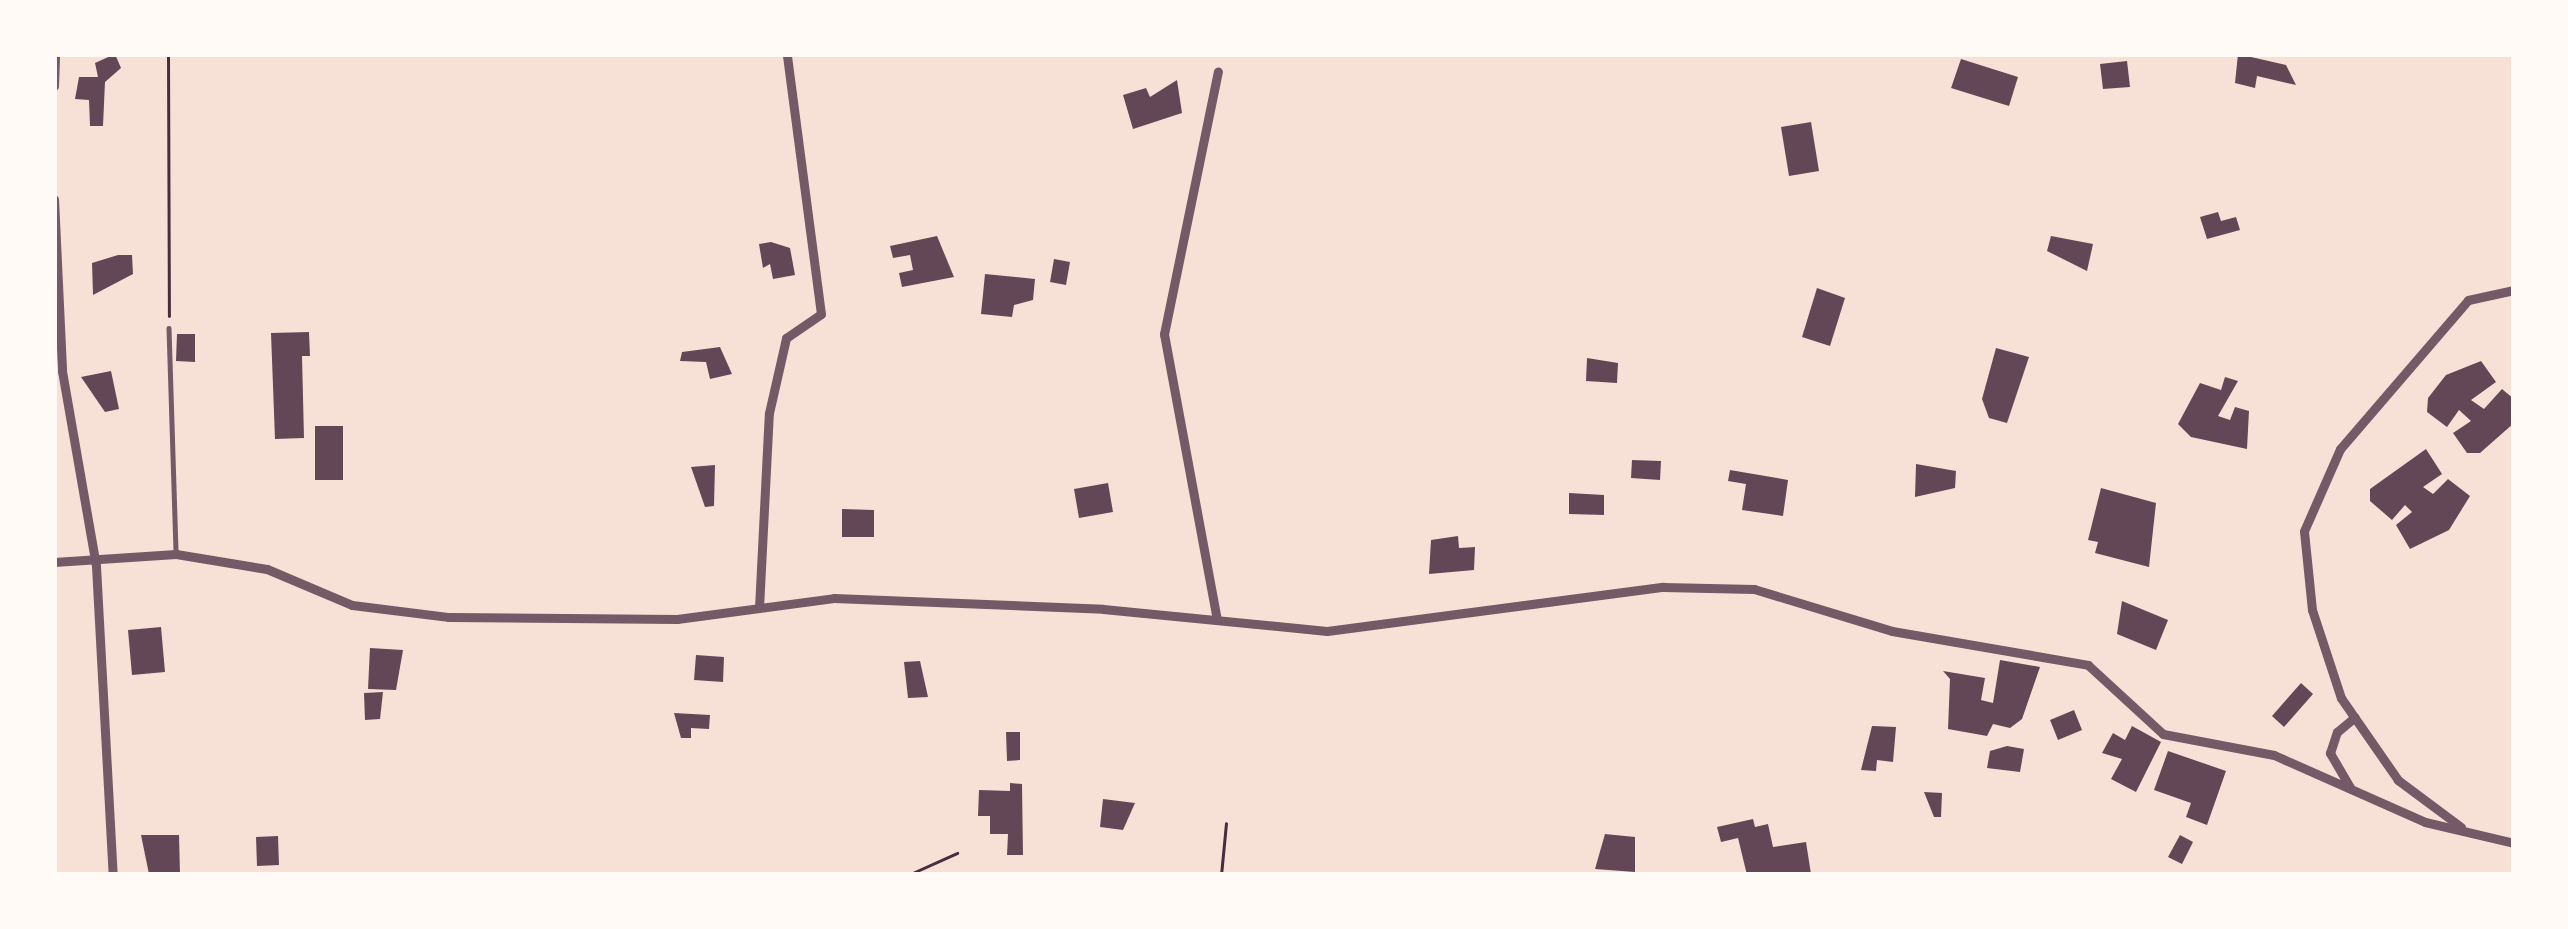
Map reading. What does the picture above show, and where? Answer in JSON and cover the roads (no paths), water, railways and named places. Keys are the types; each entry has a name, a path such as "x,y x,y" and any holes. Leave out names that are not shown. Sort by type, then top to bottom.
{"street":[{"path":"54,86 55,54"},
{"path":"759,608 769,413 785,338 821,314 787,54"},
{"path":"1217,620 1164,334 1218,72"},
{"path":"54,199 62,371 95,558 112,875"},
{"path":"2466,830 2398,780 2355,718 2312,610 2304,531 2340,449 2468,300 2514,290"},
{"path":"54,562 176,554 268,569 386,613 638,620 834,598 1217,620 1327,631 1645,589 1754,589 1892,631 2088,665 2163,734 2274,755 2385,805 2514,842"},
{"path":"2351,789 2330,754 2337,732 2355,718"},
{"path":"2385,805 2398,780"}],"lane":[{"path":"170,328 176,554"}]}
